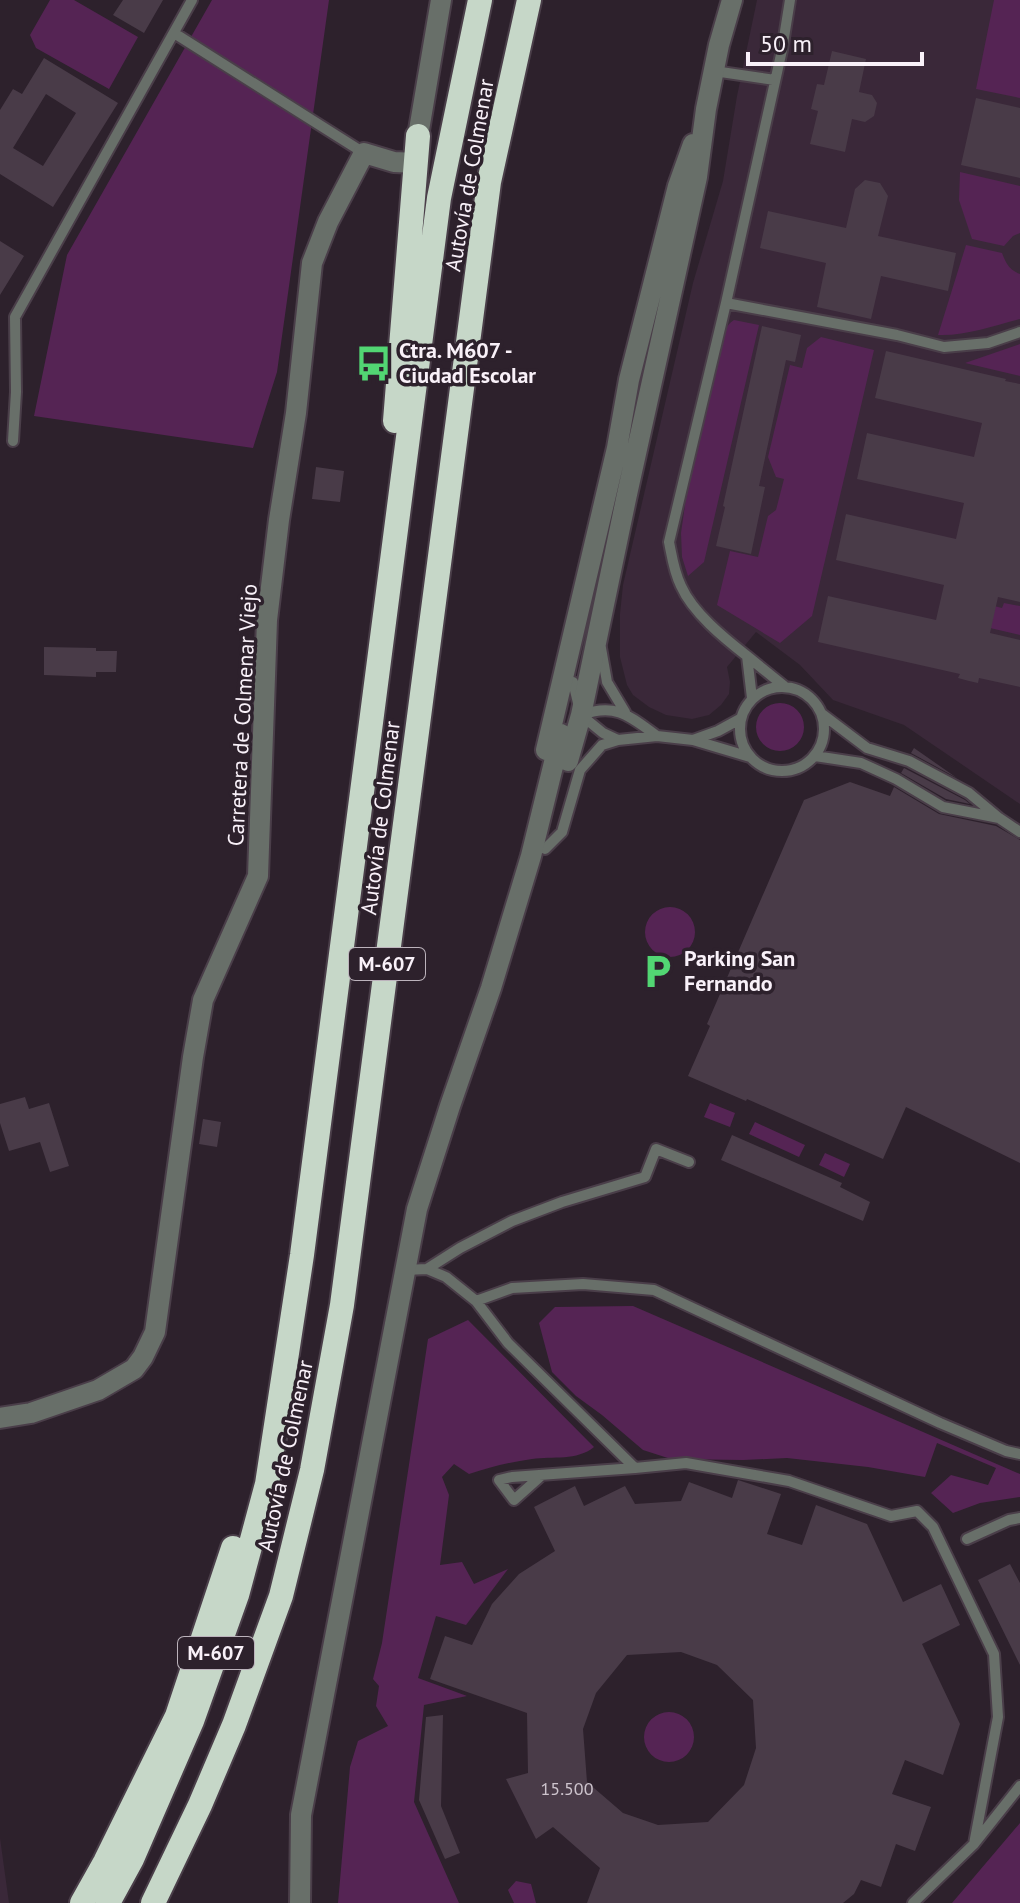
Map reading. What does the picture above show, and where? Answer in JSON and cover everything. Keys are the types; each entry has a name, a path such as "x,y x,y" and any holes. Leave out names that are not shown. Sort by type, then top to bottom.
{"highway":[{"name":"Autovía de Colmenar","path":"108,1903 132,1859 192,1721 237,1595 267,1484 302,1255 439,198 480,0"},
{"name":"Autovía de Colmenar","path":"153,1903 228,1738 281,1596 312,1470 342,1305 489,182 529,0"},
{"path":"378,676 418,136"},
{"path":"82,1903 177,1716 221,1588 282,1389"}],"street":[{"path":"418,136 441,0"},
{"path":"300,1903 301,1815 417,1209 491,988 545,849 581,715 697,177 714,71 732,0"},
{"path":"491,988 617,448 629,380 678,186 706,109"},
{"path":"364,153 394,162 416,163"},
{"name":"Carretera de Colmenar Viejo","path":"0,1418 31,1413 98,1390 134,1369 155,1332 203,1000 258,876 267,620 296,413 312,263 328,222 364,153"},
{"path":"573,682 617,498 617,448"},
{"path":"491,988 531,856 561,734"}],"lane":[{"path":"13,441 15,317 192,0"},
{"path":"790,0 726,303 669,542 675,571 682,589 721,636 784,686 811,698 822,714 867,748 909,761 969,793 1020,832"},
{"path":"174,33 364,153"},
{"path":"714,71 775,80"},
{"path":"726,303 897,335 944,347 988,343 1020,332"},
{"path":"599,632 607,682 625,712 657,736"},
{"path":"747,656 752,698"},
{"path":"573,682 581,715 603,733 618,740"},
{"path":"784,686 769,688 752,698 740,719 742,744 750,757 761,766 775,771 790,770 815,756 822,743 822,714"},
{"path":"561,734 581,715 594,710 625,712"},
{"path":"693,740 740,719"},
{"path":"545,849 562,832 580,770 602,745 657,736 693,740 750,757"},
{"path":"815,756 861,763 896,779 943,807 999,818"},
{"path":"427,1269 512,1221 645,1177 656,1149 689,1162"},
{"path":"405,1270 427,1269 446,1277 476,1301 508,1343 635,1468"},
{"path":"476,1301 512,1288 583,1284 654,1290 940,1423 1020,1454"},
{"path":"542,1475 686,1463 789,1481 891,1516 917,1511 933,1527 994,1654 998,1717 974,1844"},
{"path":"967,1539 1020,1518"},
{"path":"913,1903 974,1844 1020,1786"}],"shaded area":[{"path":"50,0 74,0 138,37 109,89 36,48 30,35"},
{"path":"212,0 329,0 277,372 253,448 34,416 67,255"},
{"path":"757,0 1020,0 1020,804 904,725 833,700 800,665 756,632 727,667 729,694 709,715 692,719 666,715 633,695 627,685 620,657 623,585 693,283 723,181"},
{"path":"994,0 1020,0 1020,98 976,89"},
{"path":"960,172 1020,186 1020,233 1004,246 972,239 959,200"},
{"path":"966,245 1002,253 1008,266 1020,274 1020,319 969,332 938,335"},
{"path":"734,320 759,325 704,562 688,576 682,557 681,533 686,498 723,336"},
{"path":"821,337 874,350 812,616 780,643 717,605 730,551 758,557 768,516 776,510 784,479 776,477 768,457 790,365 802,368 807,348"},
{"path":"1020,344 1020,376 965,363"},
{"path":"974,601 1002,608 1004,603 1020,606 1020,635 960,621"},
{"path":"780,703 797,710 804,727 797,744 780,751 763,744 756,727 763,710"},
{"path":"670,907 688,914 695,932 688,950 670,957 652,950 645,932 652,914"},
{"path":"710,1103 735,1113 730,1127 704,1117"},
{"path":"755,1122 805,1145 799,1157 749,1134"},
{"path":"825,1153 850,1164 844,1177 819,1165"},
{"path":"633,1306 1020,1474 1020,1497 980,1503 953,1513 931,1493 951,1475 988,1485 996,1468 937,1443 925,1477 787,1458 671,1459 643,1450 576,1396 552,1372 539,1323 555,1307"},
{"path":"468,1320 594,1447 572,1456 524,1460 469,1474 454,1464 442,1477 449,1495 440,1565 462,1562 474,1584 508,1569 466,1625 436,1616 418,1678 467,1696 424,1705 414,1802 459,1903 338,1903 350,1767 358,1741 388,1726 376,1706 379,1686 373,1679 382,1643 428,1339"},
{"path":"669,1712 687,1719 694,1737 687,1755 669,1762 651,1755 644,1737 651,1719"},
{"path":"1020,1823 1020,1903 952,1903"},
{"path":"0,1838 9,1903 0,1903"},
{"path":"516,1881 531,1884 536,1903 514,1903 508,1890"}],"building":[{"path":"123,0 163,0 144,33 113,15"},
{"path":"832,51 866,59 859,92 872,95 877,103 874,116 865,122 852,119 845,152 810,144 818,111 811,109 817,84 824,85"},
{"path":"44,58 118,103 53,207 0,174 0,110 13,89 22,94","holes":["46,94 76,113 43,166 13,148"]},
{"path":"976,98 1020,108 1020,178 961,165"},
{"path":"865,180 880,183 888,196 878,236 956,253 948,291 881,276 871,319 817,307 826,263 760,248 768,211 846,228 855,189"},
{"path":"0,241 24,256 0,295"},
{"path":"762,326 801,335 795,362 786,360 759,486 765,487 751,554 716,546"},
{"path":"886,351 1020,384 1020,602 998,597 990,633 1020,640 1020,687 979,678 978,683 969,681 958,678 960,674 818,642 828,596 936,620 944,585 836,560 846,514 956,539 964,503 857,479 867,433 974,457 982,423 875,398"},
{"path":"316,467 344,471 340,502 312,499"},
{"path":"44,647 117,651 116,672 96,672 96,677 44,675"},
{"path":"914,748 957,778 911,753"},
{"path":"904,768 970,804 946,799 901,773"},
{"path":"850,782 890,796 894,787 939,814 996,826 1020,840 1020,1163 906,1107 883,1159 688,1076 710,1026 707,1024 804,800"},
{"path":"25,1097 29,1109 49,1103 69,1166 50,1172 40,1142 9,1151 0,1123 0,1104"},
{"path":"203,1119 221,1122 217,1147 199,1144"},
{"path":"732,1135 842,1183 840,1187 870,1202 863,1221 721,1160"},
{"path":"738,1480 781,1494 767,1534 802,1545 816,1505 867,1524 903,1602 941,1584 960,1625 922,1644 960,1724 943,1775 905,1760 892,1794 931,1807 915,1851 896,1844 881,1887 861,1880 854,1894 843,1903 587,1903 600,1868 553,1827 536,1839 506,1779 528,1773 527,1713 430,1679 445,1636 472,1645 492,1604 519,1574 555,1551 534,1507 575,1486 584,1506 625,1486 635,1504 681,1501 689,1482 732,1498","holes":["681,1652 717,1665 753,1700 756,1748 744,1785 708,1822 658,1825 623,1813 587,1782 583,1729 596,1693 627,1655"]},
{"path":"1010,1564 1020,1583 1020,1665 978,1580"},
{"path":"443,1715 441,1806 460,1853 445,1859 419,1800 426,1717"}],"place":[{"name":"Ctra. M607 - Ciudad Escolar","path":"373,363"},
{"name":"Parking San Fernando","path":"658,971"}]}
